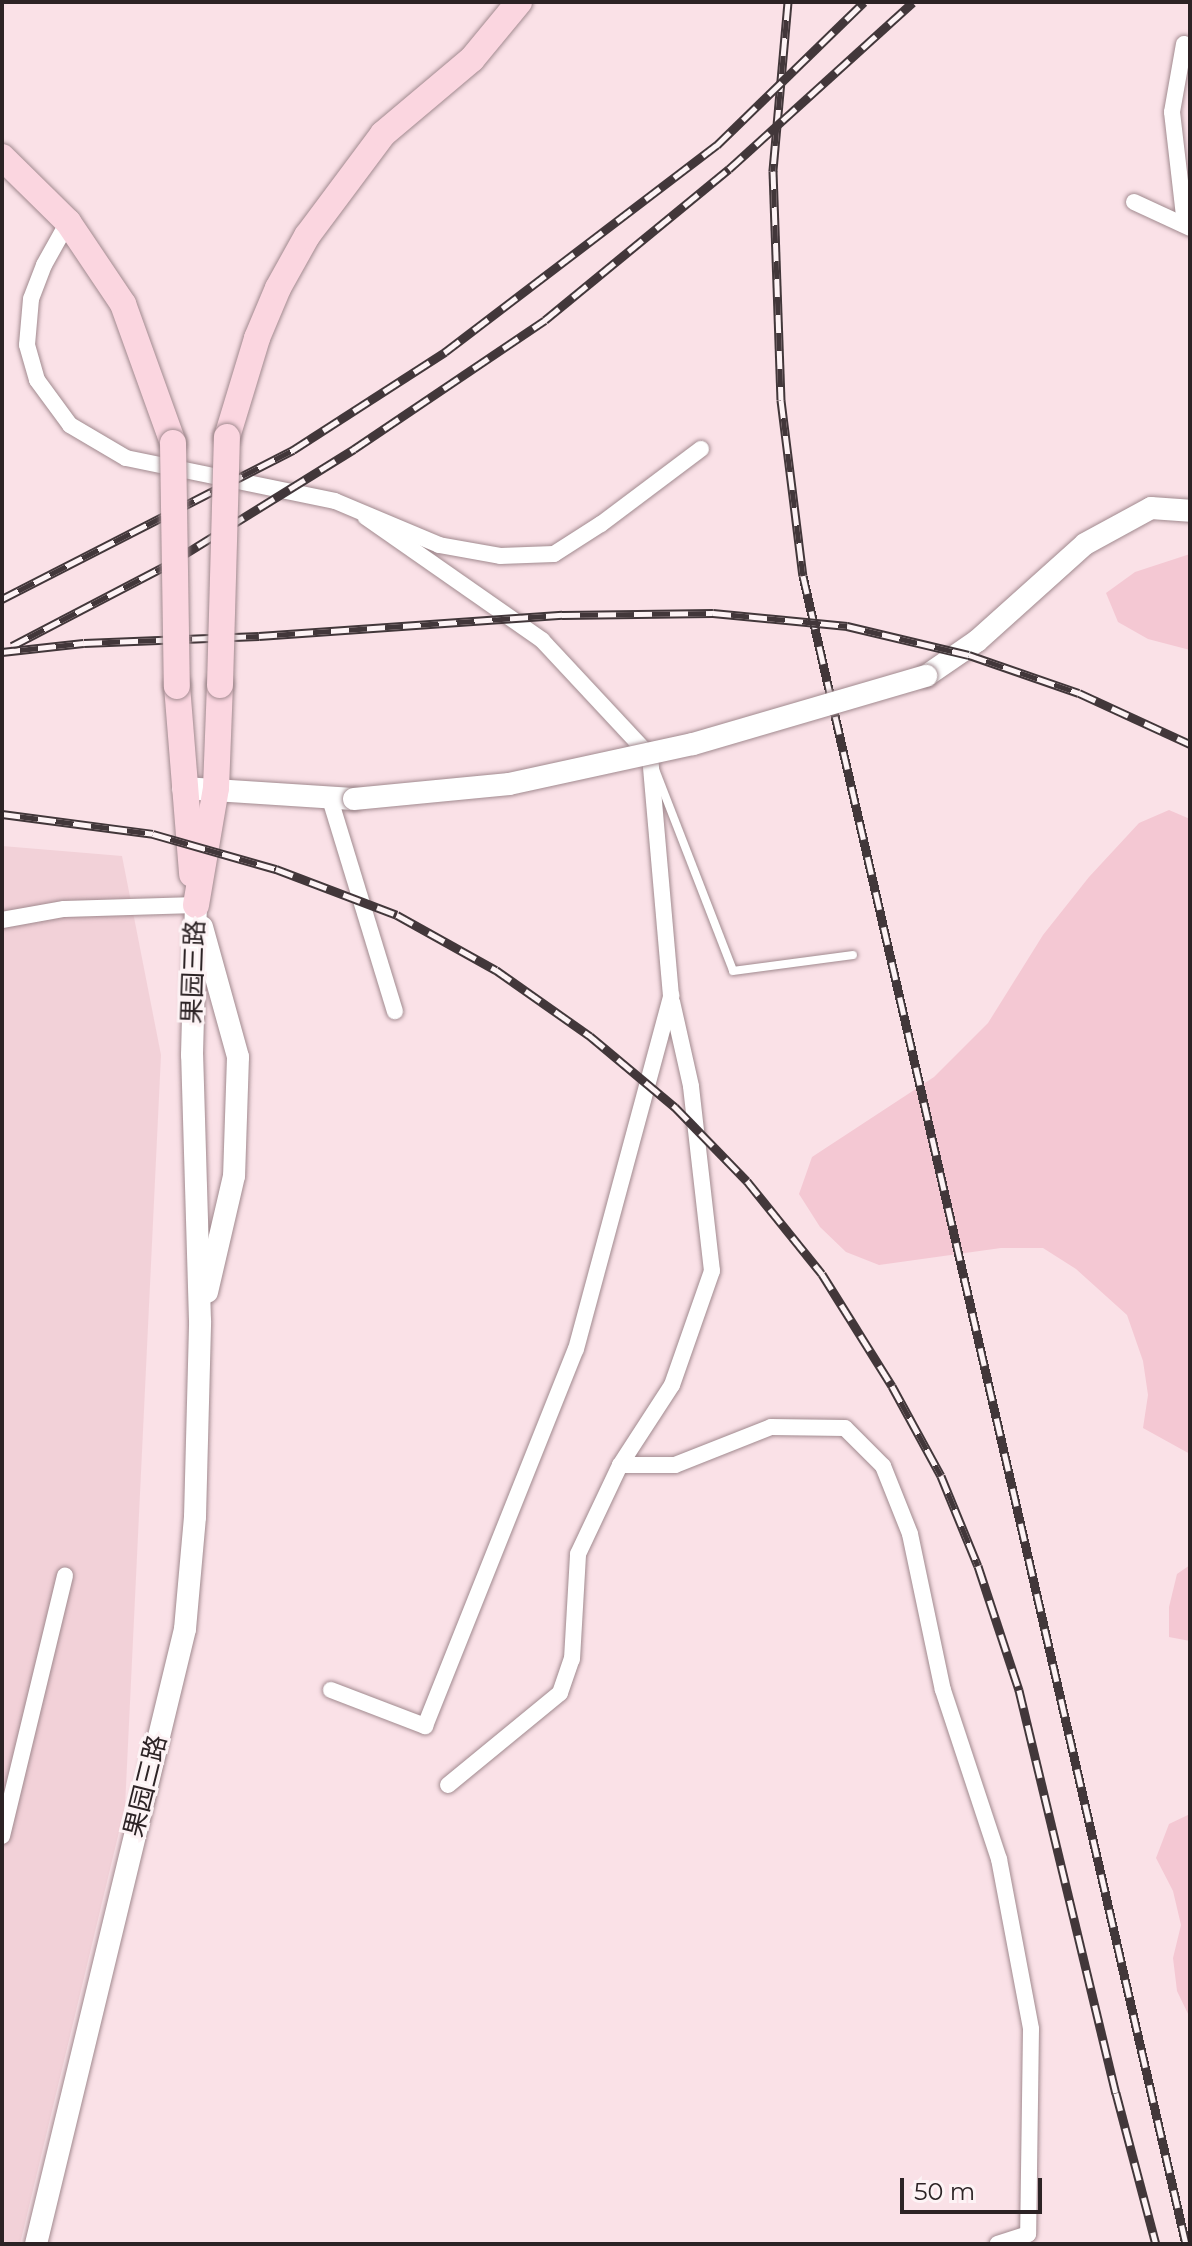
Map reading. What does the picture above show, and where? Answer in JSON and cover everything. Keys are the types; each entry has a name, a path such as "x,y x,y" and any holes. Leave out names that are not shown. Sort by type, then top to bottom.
{"main road":[{"path":"196,905 216,788 227,437 257,338 278,288 307,236 383,134 472,59 519,2"},
{"path":"2,157 68,222 123,304 173,443 177,686 183,788 196,905"}],"street":[{"path":"1184,44 1172,112 1187,226"},
{"path":"1134,202 1187,226"},
{"path":"68,222 44,265 31,299 27,345 37,380 70,425 126,458 335,501 366,517 439,545 500,556 554,554 601,524 701,449"},
{"path":"183,788 354,799 509,784 693,744 926,676 977,641 1085,544 1151,508 1190,511"},
{"path":"366,517 542,640 650,756 671,996 691,1086 712,1271 672,1385 620,1465 578,1554 572,1659 560,1693 448,1785"},
{"path":"330,799 395,1011"},
{"path":"2,920 64,909 196,905"},
{"name":"果园三路","path":"36,2244 185,1629 195,1517 200,1321 192,1055 196,905"},
{"name":"果园三路","path":"196,905 238,1057 234,1176 200,1321"},
{"path":"331,1690 425,1726 576,1349 671,996"},
{"path":"620,1465 675,1465 771,1427 845,1428 883,1466 910,1534 943,1690 999,1859 1031,2029 1028,2234 998,2244"},
{"path":"2,1836 65,1576"}],"lane":[{"path":"650,756 733,971 853,955"}],"shaded area":[{"path":"1190,554 1190,650 1148,639 1118,622 1106,593 1135,572"},
{"path":"1169,810 1190,819 1190,1454 1143,1428 1148,1395 1143,1361 1127,1315 1076,1269 1043,1248 1001,1248 879,1265 846,1252 820,1227 799,1194 812,1157 934,1077 988,1023 1043,935 1089,877 1139,823"},
{"path":"2,846 122,856 161,1055 125,1807 20,2244 2,2244"},
{"path":"1190,1565 1190,1641 1169,1637 1169,1607 1177,1574"},
{"path":"1190,1814 1190,2018 1177,1991 1173,1958 1181,1925 1173,1891 1156,1858 1169,1824"}],"railway":[{"path":"788,2 773,171 781,400 803,576 1186,2244"},
{"path":"2,599 293,450 445,352 717,145 864,2"},
{"path":"12,646 167,565 354,449 545,320 729,169 913,2"},
{"path":"2,652 84,643 259,636 562,615 713,613 847,626 969,655 1079,693 1190,744"},
{"path":"2,814 153,834 276,869 397,915 496,970 590,1036 675,1107 747,1181 822,1274 892,1386 941,1476 978,1566 1019,1690 1116,2093 1156,2244"}]}
